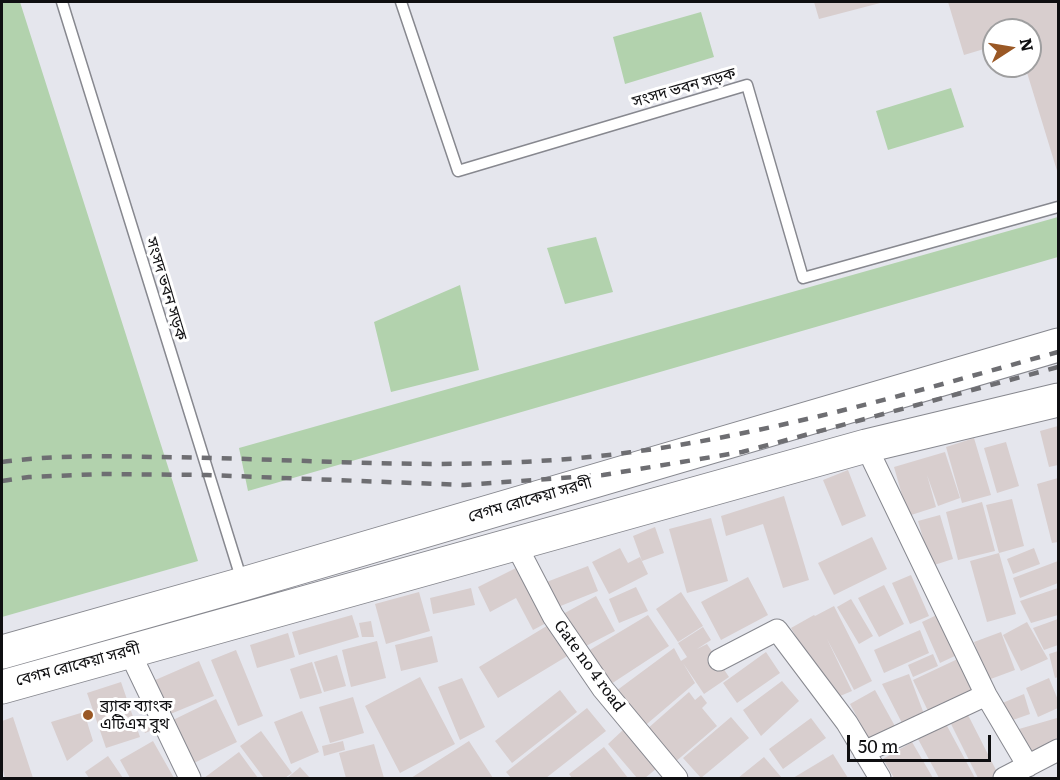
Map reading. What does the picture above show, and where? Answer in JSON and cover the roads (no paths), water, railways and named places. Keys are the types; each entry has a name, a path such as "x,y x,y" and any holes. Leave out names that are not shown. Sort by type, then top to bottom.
{"main road":[{"name":"বেগম রোকেয়া সরণী","path":"2,652 243,585 1059,345"},
{"name":"বেগম রোকেয়া সরণী","path":"2,687 866,446 1059,400"}],"street":[{"path":"866,446 986,695 1028,766"},
{"name":"Gate no 4 road","path":"515,543 553,616 603,689 677,778"},
{"path":"719,660 777,630 847,723 880,778"},
{"path":"129,651 190,778"},
{"path":"864,752 986,695"},
{"path":"1004,778 1059,750"}],"lane":[{"name":"সংসদ ভবন সড়ক","path":"62,2 224,530 243,585"},
{"name":"সংসদ ভবন সড়ক","path":"401,2 458,171 747,85 803,278 1059,207"}],"railway":[{"path":"2,462 60,457 118,456 444,464 539,461 605,455 736,435 866,405 1058,352"},
{"path":"2,481 29,477 101,474 207,475 464,485 603,475 742,452 1058,367"}],"place":[{"name":"ব্র্যাক ব্যাংক এটিএম বুথ","path":"88,715"}]}
